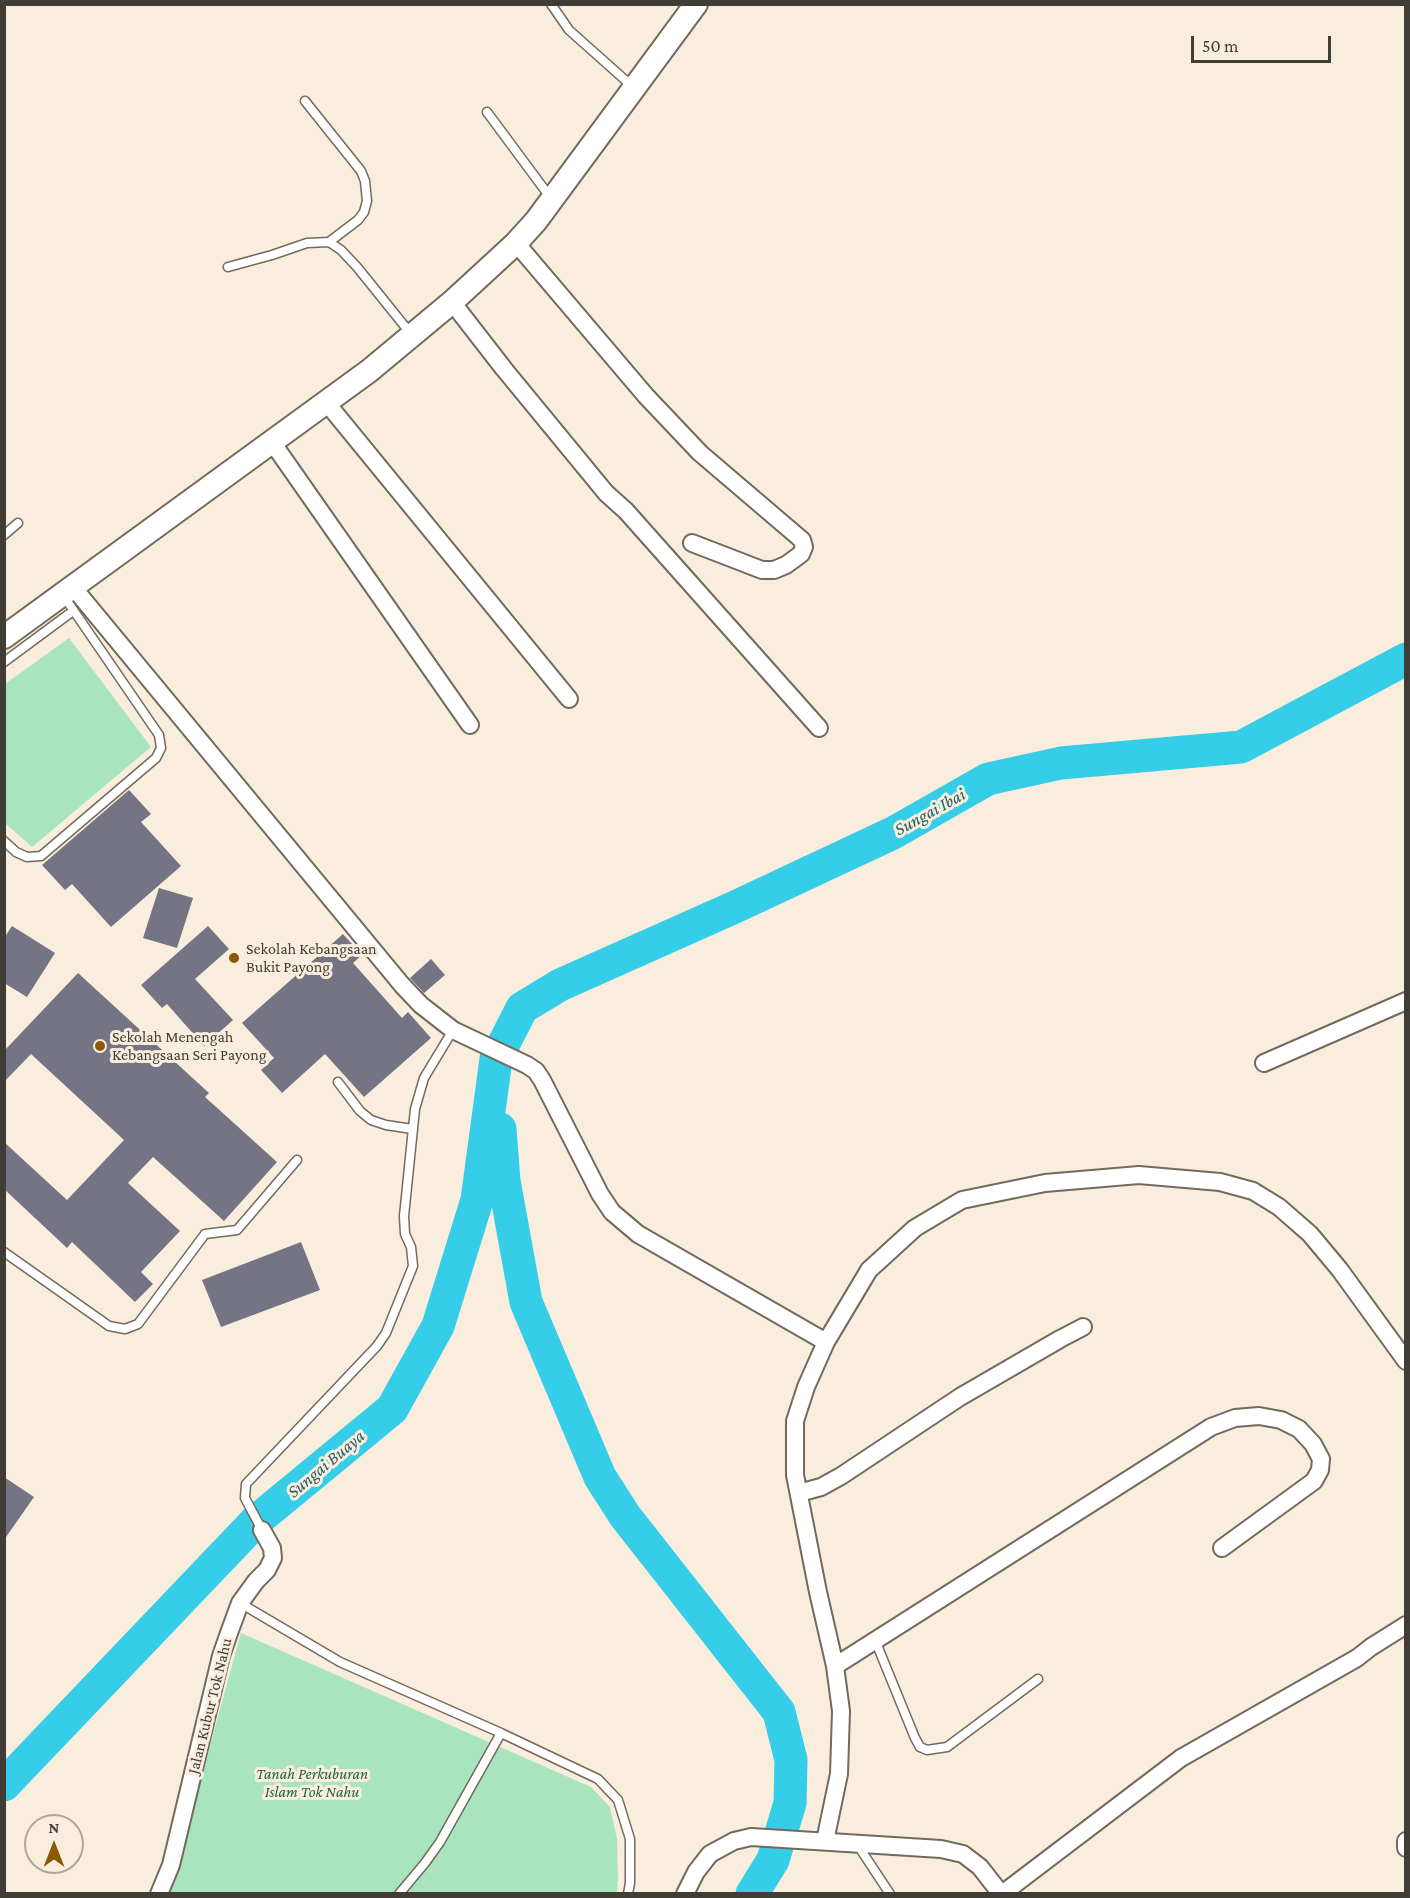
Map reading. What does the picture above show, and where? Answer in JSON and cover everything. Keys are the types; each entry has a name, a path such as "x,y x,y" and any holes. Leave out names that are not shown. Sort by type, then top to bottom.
{"main road":[{"path":"4,637 70,598 272,442 369,371 452,302 516,243 552,200 696,4"}],"street":[{"path":"516,243 646,396 700,453 802,540 804,547 801,554 786,565 774,570 762,570 692,543"},
{"path":"452,302 606,493 626,512 819,728"},
{"path":"326,402 569,699"},
{"path":"272,442 470,724"},
{"path":"70,598 402,986 453,1030 536,1071 600,1194 612,1212 638,1234 826,1342"},
{"path":"1264,1063 1406,1001"},
{"path":"818,1841 839,1774 841,1711 835,1666 795,1475 795,1421 806,1387 826,1342 869,1270 915,1228 962,1200 1045,1183 1139,1175 1220,1182 1253,1191 1279,1207 1310,1234 1340,1270 1406,1361"},
{"path":"799,1493 821,1487 841,1476 960,1397 1083,1327"},
{"path":"835,1666 1211,1426 1235,1418 1259,1416 1281,1420 1299,1429 1313,1444 1321,1459 1320,1470 1314,1481 1222,1548"},
{"name":"Jalan Kubur Tok Nahu","path":"161,1893 171,1864 221,1656 240,1603 267,1570 273,1558 272,1548 262,1530"},
{"path":"685,1893 696,1872 710,1854 734,1841 751,1837 941,1849 963,1854 980,1867 1002,1893 1181,1758 1357,1658 1406,1625"},
{"path":"1406,1841 1406,1848"}],"lane":[{"path":"551,4 569,30 633,88"},
{"path":"228,267 307,243 328,242 358,220 364,212 367,201 365,181 361,171 305,101"},
{"path":"487,112 552,200"},
{"path":"328,242 341,250 357,267 411,334"},
{"path":"4,535 18,523"},
{"path":"4,662 70,598 159,735 161,748 156,758 41,856 27,857 16,852 4,842"},
{"path":"262,1530 245,1498 246,1484 377,1346 386,1333 412,1266 413,1257 405,1234 404,1216 415,1109 424,1078 453,1030"},
{"path":"338,1082 360,1111 371,1120 412,1129"},
{"path":"4,1252 109,1326 124,1329 138,1324 205,1234 237,1230 297,1160"},
{"path":"240,1603 340,1662 501,1733 598,1779 618,1800 630,1839 628,1893"},
{"path":"875,1641 915,1738 920,1747 927,1750 947,1747 1038,1679"},
{"path":"399,1893 426,1863 440,1842 501,1733"},
{"path":"856,1843 890,1893"}],"green space":[{"path":"69,638 151,747 32,847 5,823 5,684"},
{"name":"Tanah Perkuburan Islam Tok Nahu","path":"241,1633 591,1787 610,1807 617,1839 617,1893 169,1894"}],"building":[{"path":"129,790 151,814 141,822 181,866 111,927 72,884 65,890 42,865"},
{"path":"159,888 193,898 177,948 143,938"},
{"path":"12,926 55,953 27,997 4,983 4,938"},
{"path":"208,926 229,949 195,979 233,1020 204,1046 167,1004 162,1008 141,985"},
{"path":"343,934 362,955 353,963 402,1018 408,1012 431,1038 364,1097 325,1054 282,1093 261,1070 274,1058 242,1023"},
{"path":"431,959 445,975 424,993 410,978"},
{"path":"78,973 209,1093 205,1097 277,1162 224,1221 153,1157 128,1183 180,1231 141,1272 153,1284 135,1302 72,1242 67,1248 4,1189 4,1142 67,1200 124,1140 31,1054 4,1082 4,1051"},
{"path":"301,1242 320,1290 221,1327 202,1280"},
{"path":"4,1477 34,1497 4,1540"}],"waterway":[{"name":"Sungai Ibai","path":"4,1785 256,1521 392,1409 438,1326 477,1200 496,1059 522,1008 560,985 893,833 988,779 1061,763 1241,747 1406,659"},
{"path":"500,1129 504,1181 526,1302 600,1477 625,1516 779,1712 791,1760 790,1803 773,1860 752,1894"}],"place":[{"name":"Sekolah Kebangsaan Bukit Payong","path":"234,958"},
{"name":"Sekolah Menengah Kebangsaan Seri Payong","path":"100,1046"}],"water label":[{"name":"Sungai Buaya","path":"326,1464"}]}
